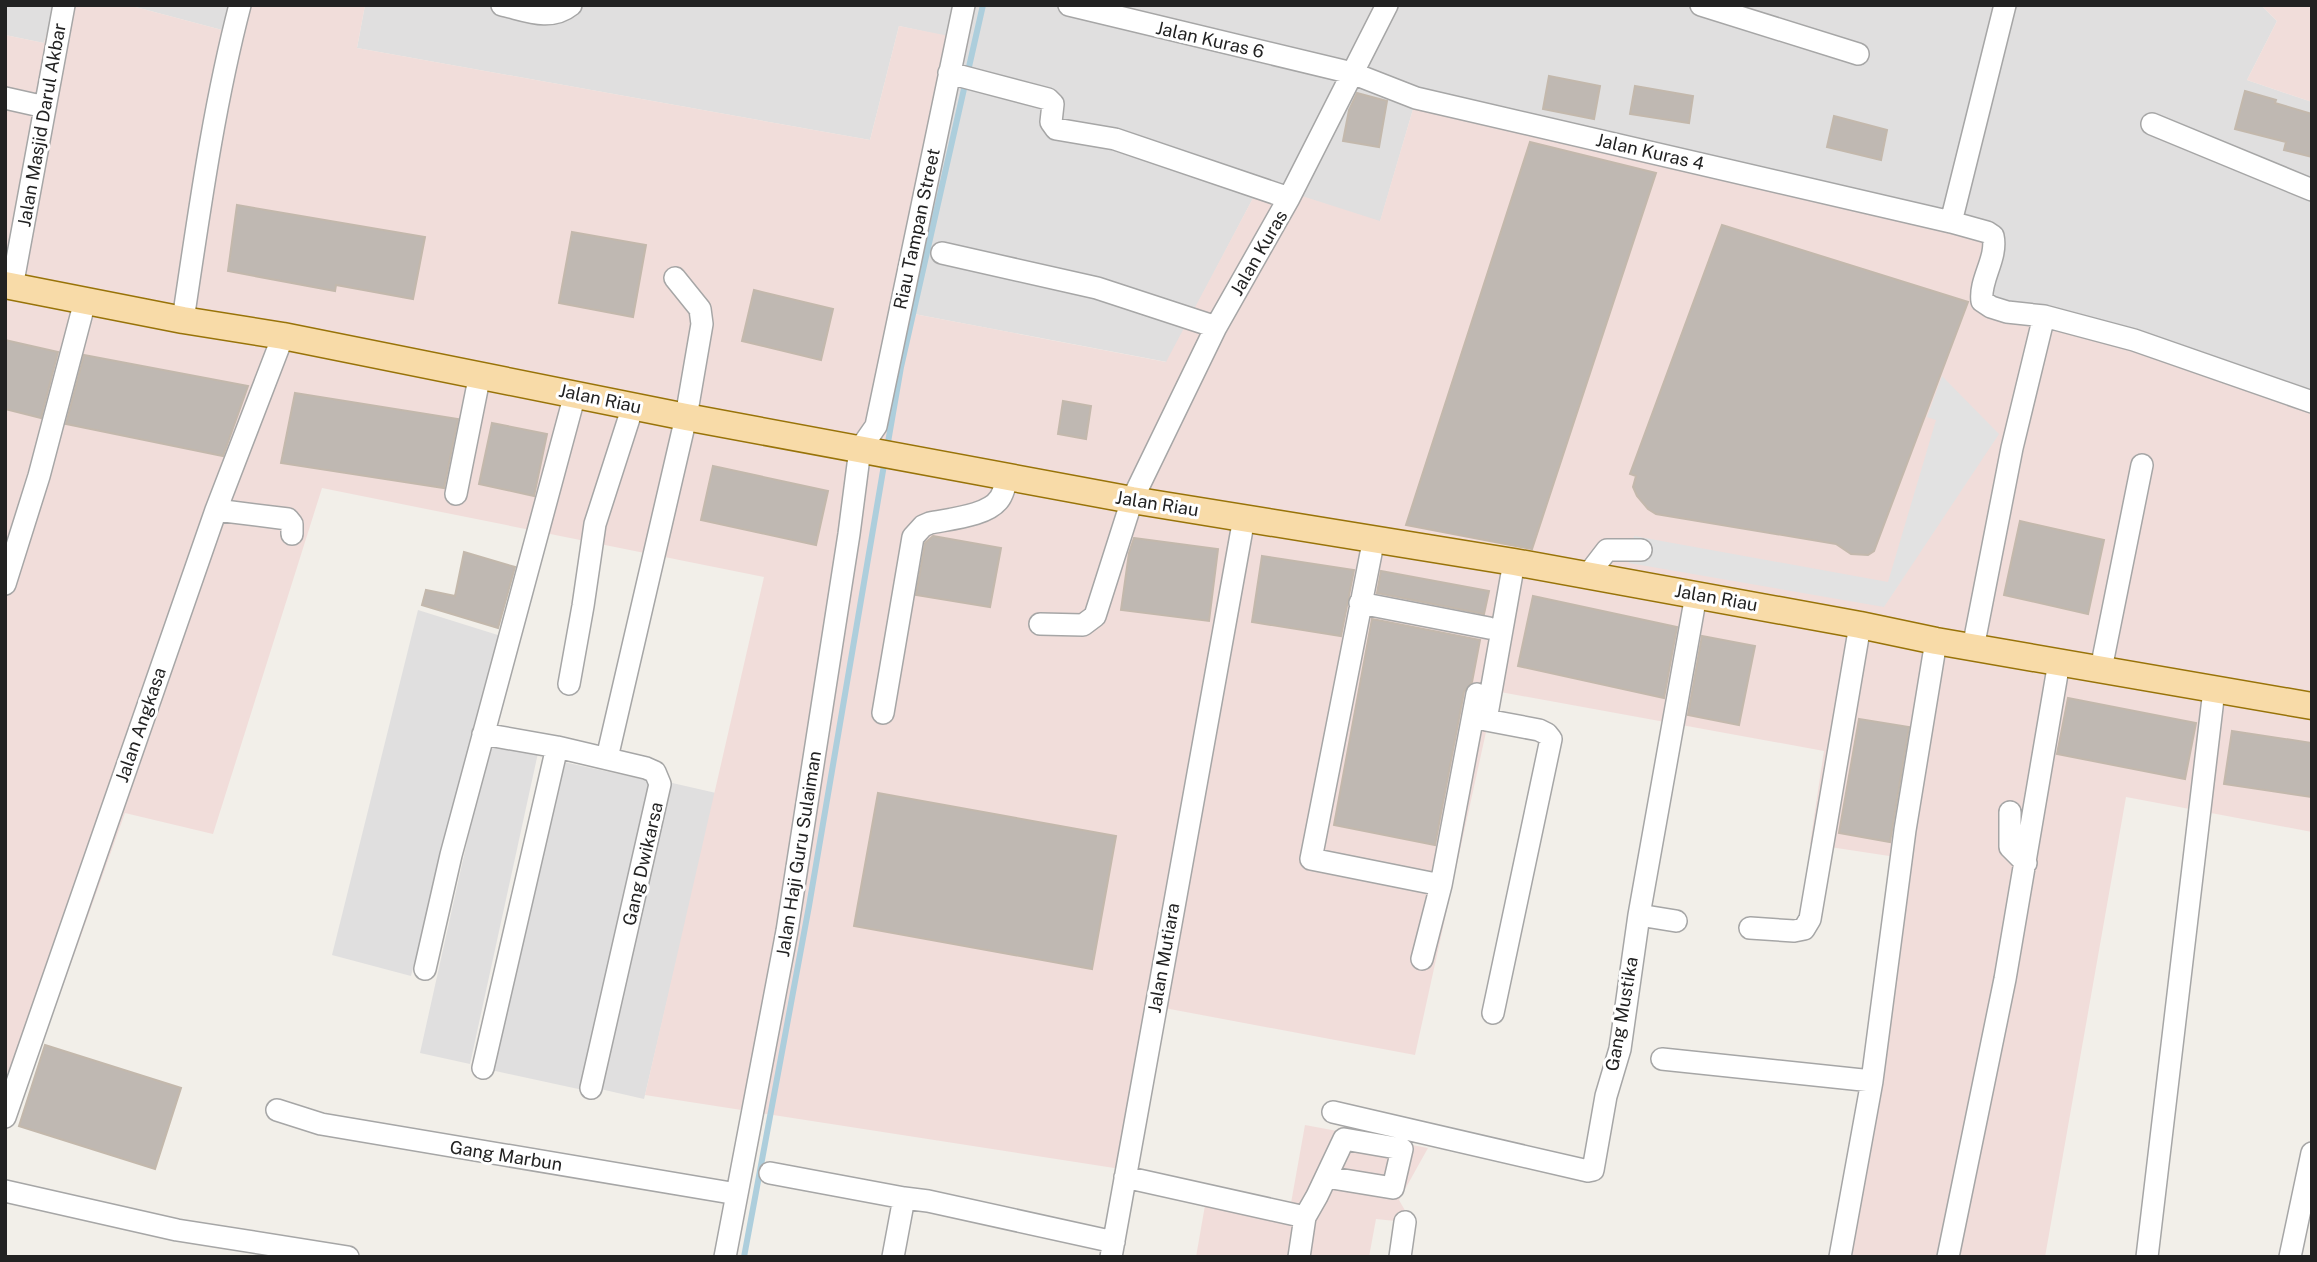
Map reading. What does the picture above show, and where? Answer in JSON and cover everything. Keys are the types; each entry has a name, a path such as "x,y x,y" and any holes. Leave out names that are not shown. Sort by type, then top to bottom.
{"main road":[{"name":"Jalan Riau","path":"9,286 183,320 283,336 686,417 1132,500 1374,538 1696,594 1973,648 2312,706"}],"street":[{"name":"Jalan Masjid Darul Akbar","path":"9,286 64,5"},
{"path":"183,320 210,144 240,5"},
{"path":"502,5 545,15 564,11 571,5"},
{"name":"Riau Tampan Street","path":"864,450 876,426 964,5"},
{"name":"Jalan Kuras 6","path":"1069,5 1352,73"},
{"name":"Jalan Kuras","path":"1041,624 1083,625 1095,616 1132,500 1216,327 1289,198 1387,5"},
{"path":"1701,5 1858,54"},
{"path":"1951,222 2005,5"},
{"path":"949,73 1051,101 1051,122 1056,129 1115,139 1289,198"},
{"name":"Jalan Kuras 4","path":"1352,73 1416,98 1987,232 1993,236 1994,246 1981,297 1985,304 2007,312 2044,316"},
{"path":"5,98 45,107"},
{"path":"2152,124 2312,190"},
{"path":"942,253 1097,288 1216,327"},
{"path":"607,758 686,417 703,318 700,309 675,278"},
{"path":"5,584 39,476 85,301"},
{"path":"1973,648 2012,448 2044,316 2134,340 2312,402"},
{"name":"Jalan Angkasa","path":"5,1117 216,510 283,336"},
{"path":"456,494 480,374"},
{"path":"425,969 451,855 575,394"},
{"path":"569,684 595,524 633,406"},
{"name":"Jalan Haji Guru Sulaiman","path":"725,1257 789,917 864,450"},
{"path":"2101,669 2142,465"},
{"path":"883,713 914,537 923,526 930,523 982,512 994,505 1002,496 1007,476"},
{"path":"216,510 288,519 292,524 292,534"},
{"name":"Jalan Mutiara","path":"1113,1249 1244,518"},
{"path":"1374,538 1311,859 1441,885"},
{"path":"1587,576 1606,550 1641,550"},
{"path":"1422,959 1441,885 1489,628 1508,562"},
{"path":"1493,1013 1552,739 1539,730 1486,720 1508,562"},
{"name":"Gang Mustika","path":"1333,1112 1591,1172 1606,1096 1620,1049 1639,915 1696,594"},
{"path":"1360,603 1489,628"},
{"path":"1750,928 1794,931 1804,929 1810,919 1860,625"},
{"path":"1840,1257 1872,1081 1905,830 1936,641"},
{"path":"1948,1257 2026,863 2059,662"},
{"path":"2147,1257 2214,690"},
{"name":"Gang Dwikarsa","path":"483,734 607,758 655,772 660,784 591,1088"},
{"path":"483,1068 557,747"},
{"path":"2010,812 2010,847 2026,863"},
{"path":"1639,915 1676,921"},
{"path":"1662,1059 1872,1081"},
{"name":"Gang Marbun","path":"276,1110 334,1126 737,1194"},
{"path":"2290,1257 2312,1153"},
{"path":"770,1173 928,1201 1113,1249"},
{"path":"1125,1177 1305,1217"},
{"path":"1299,1257 1305,1217 1326,1177"},
{"path":"5,1191 177,1230 348,1257"},
{"path":"893,1257 904,1198"},
{"path":"1400,1257 1405,1222"}],"shaded area":[{"path":"5,5 55,5 44,43 5,35"},
{"path":"55,5 128,5 237,34 244,5 365,5 357,48 870,140 899,26 969,40 909,313 1166,362 1261,183 1380,221 1416,99 1999,242 1982,303 2312,400 2312,832 2126,797 2045,1257 1835,1257 1896,857 1810,844 1824,751 1495,691 1415,1055 1159,1007 1127,1170 645,1095 764,577 322,488 213,834 125,813 30,1078 5,1072 5,35 44,43"},
{"path":"128,5 244,5 237,34"},
{"path":"365,5 2261,5 2277,21 2247,80 2312,102 2312,400 2028,316 1416,99 1380,222 1261,183 1167,362 909,313 968,41 899,26 870,140 357,48"},
{"path":"2261,5 2312,5 2312,102 2247,80 2277,21"},
{"path":"1942,376 1999,434 1884,607 1629,563 1634,536 1888,582 1936,420 1927,417"},
{"path":"418,610 501,636 411,976 332,955"},
{"path":"489,743 538,753 470,1064 420,1053"},
{"path":"559,761 651,781 583,1090 491,1070"},
{"path":"668,782 716,793 644,1099 596,1088"},
{"path":"1305,1125 1428,1148 1399,1200 1414,1226 1405,1222 1376,1219 1369,1257 1196,1257 1208,1188 1291,1203"}],"building":[{"path":"1549,76 1600,86 1594,119 1543,109"},
{"path":"1635,86 1693,96 1689,123 1630,114"},
{"path":"2245,91 2312,114 2312,157 2284,150 2286,142 2235,129"},
{"path":"1357,93 1387,101 1379,147 1343,141 1349,110"},
{"path":"1834,116 1887,130 1881,160 1827,147"},
{"path":"1530,142 1656,173 1532,549 1406,525"},
{"path":"237,205 425,237 413,299 336,285 335,291 228,271"},
{"path":"1722,225 1968,302 1874,551 1868,555 1851,554 1836,544 1656,514 1648,509 1633,487 1636,476 1630,474"},
{"path":"572,232 646,245 633,317 559,303"},
{"path":"754,290 833,309 821,360 742,341"},
{"path":"5,340 58,352 41,418 5,409"},
{"path":"84,355 248,386 223,456 66,424"},
{"path":"295,393 458,419 444,488 281,463"},
{"path":"1063,401 1091,406 1086,439 1058,434"},
{"path":"492,423 547,434 534,496 479,484"},
{"path":"713,466 828,491 816,545 701,520"},
{"path":"2020,521 2104,540 2088,614 2004,595"},
{"path":"933,536 1001,548 990,607 916,595 925,543"},
{"path":"1134,538 1218,549 1209,621 1121,610 1129,553"},
{"path":"464,552 515,567 498,628 422,605 426,590 455,596"},
{"path":"1262,556 1354,570 1341,636 1252,622"},
{"path":"1381,571 1489,591 1484,614 1377,593"},
{"path":"1533,596 1677,627 1664,698 1518,666"},
{"path":"1372,619 1480,640 1472,682 1464,692 1435,845 1334,825"},
{"path":"1702,636 1755,646 1739,725 1688,715"},
{"path":"2068,698 2196,723 2185,779 2057,754"},
{"path":"1859,719 1909,727 1890,842 1839,833"},
{"path":"2232,731 2312,743 2312,797 2224,784"},
{"path":"878,793 1116,836 1092,969 854,926"},
{"path":"45,1045 181,1088 155,1169 19,1126"}],"waterway":[{"path":"887,448 901,367 983,5"},
{"path":"744,1257 809,906 885,459"}]}
